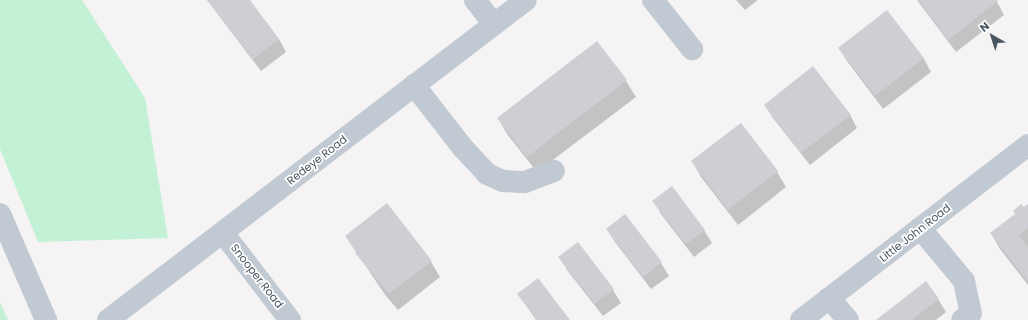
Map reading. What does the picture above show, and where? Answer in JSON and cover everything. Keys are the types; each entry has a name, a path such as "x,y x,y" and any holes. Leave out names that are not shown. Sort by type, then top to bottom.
{"street":[{"path":"475,0 494,24"},
{"name":"Redeye Road","path":"108,320 526,0"},
{"path":"653,0 692,49"},
{"path":"414,85 463,148 487,174 503,181 525,182 554,171"},
{"name":"Little John Road","path":"801,320 1028,145"},
{"path":"0,214 46,320"},
{"path":"920,228 964,281 971,313 962,320"},
{"name":"Snooper Road","path":"223,233 290,320"},
{"path":"830,298 848,320"}],"green space":[{"path":"0,0 82,0 145,98 168,238 38,242 0,149"},
{"path":"0,302 8,320 0,320"}],"building":[{"path":"207,0 250,0 279,39 253,59"},
{"path":"918,0 997,0 998,1 948,40"},
{"path":"887,10 924,58 875,96 838,48"},
{"path":"597,41 627,80 527,157 497,118"},
{"path":"813,66 851,115 801,153 764,105"},
{"path":"741,123 778,171 728,210 691,161"},
{"path":"672,186 705,230 686,244 652,201"},
{"path":"387,203 432,261 389,294 355,253 357,252 345,236"},
{"path":"1021,204 1024,207 1028,204 1028,228 1019,235 1028,247 1028,282 990,233 1015,214 1013,211"},
{"path":"625,214 662,262 643,277 606,229"},
{"path":"578,242 614,289 595,304 558,257"},
{"path":"538,278 570,320 537,320 517,294"},
{"path":"926,281 939,299 912,320 876,320"}]}
